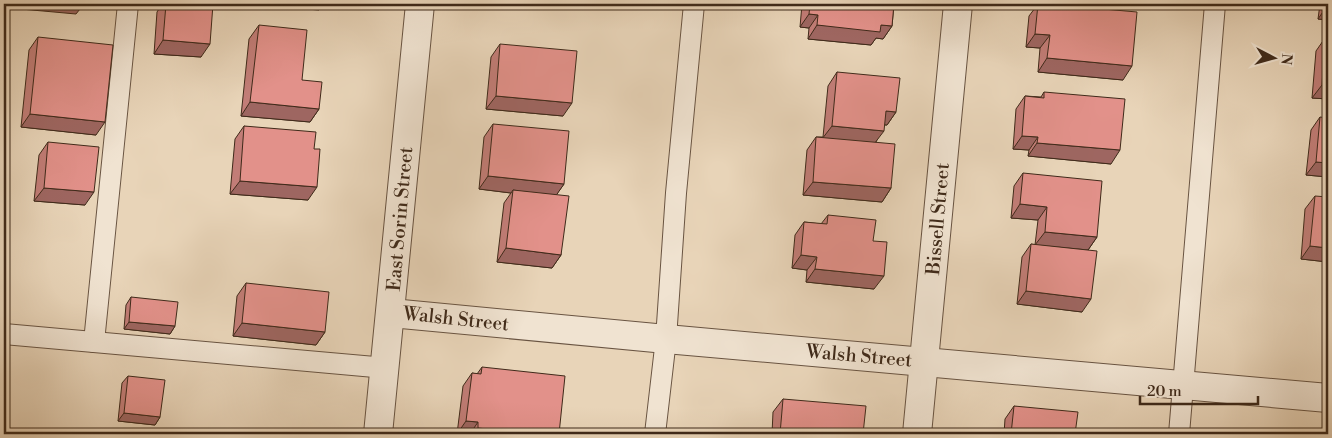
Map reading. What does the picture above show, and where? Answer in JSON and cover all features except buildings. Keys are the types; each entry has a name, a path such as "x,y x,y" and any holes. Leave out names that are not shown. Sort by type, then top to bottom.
{"street":[{"name":"East Sorin Street","path":"378,434 386,368 420,4"},
{"name":"Bissell Street","path":"917,434 958,4"},
{"name":"Walsh Street","path":"391,312 666,340 1328,398"}],"lane":[{"path":"94,342 128,4"},
{"path":"655,434 666,340 676,193 694,4"},
{"path":"1179,434 1216,4"},
{"path":"4,334 386,368"}]}
